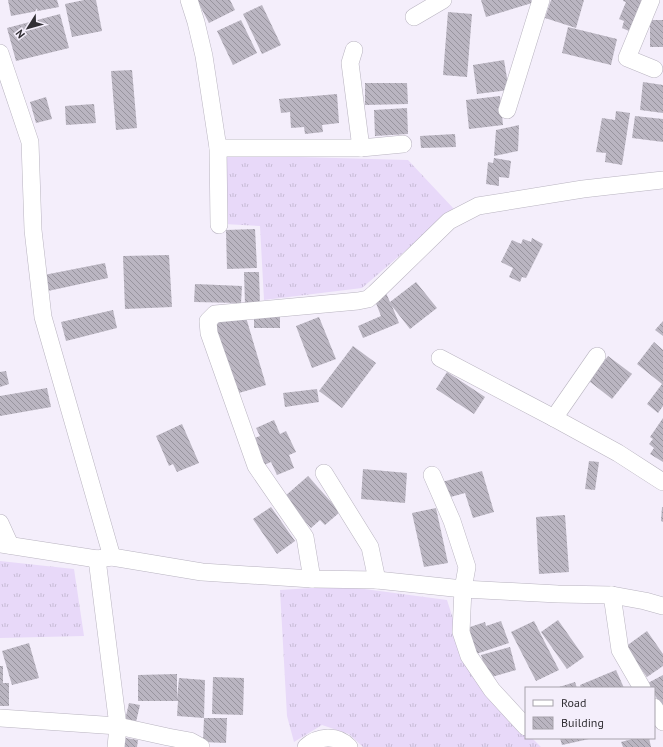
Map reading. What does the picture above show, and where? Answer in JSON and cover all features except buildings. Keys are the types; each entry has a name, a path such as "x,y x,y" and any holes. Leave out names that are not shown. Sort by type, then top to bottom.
{"street":[{"path":"189,0 204,56 218,148 219,225"},
{"path":"414,17 443,0"},
{"path":"507,110 541,0"},
{"path":"650,0 626,58 654,69"},
{"path":"354,50 350,63 360,148"},
{"path":"0,52 30,142 33,230 43,317 104,558 118,726 116,747"},
{"path":"218,148 360,148 403,144"},
{"path":"312,579 305,536 256,466 209,333 208,321 214,314 368,299 449,221 478,206 583,189 663,180"},
{"path":"554,418 597,356"},
{"path":"440,358 618,453 663,482"},
{"path":"324,473 370,547 377,580"},
{"path":"432,475 452,521 467,567 463,589 461,632 469,656 492,690 525,726"},
{"path":"0,523 5,545 202,572 312,579 377,580 463,589 612,595 663,606"},
{"path":"612,595 620,650 641,687"},
{"path":"655,709 663,722"},
{"path":"0,718 118,726 190,741 201,747"},
{"path":"306,747 311,742 329,737 344,742 349,747"}],"green space":[{"path":"222,155 408,160 454,209 362,288 264,300 260,226 224,224"},
{"path":"0,561 74,569 84,636 0,638"},
{"path":"342,586 447,600 463,650 525,731 525,739 533,739 541,747 363,747 349,734 322,725 294,742 287,716 280,590"}]}
